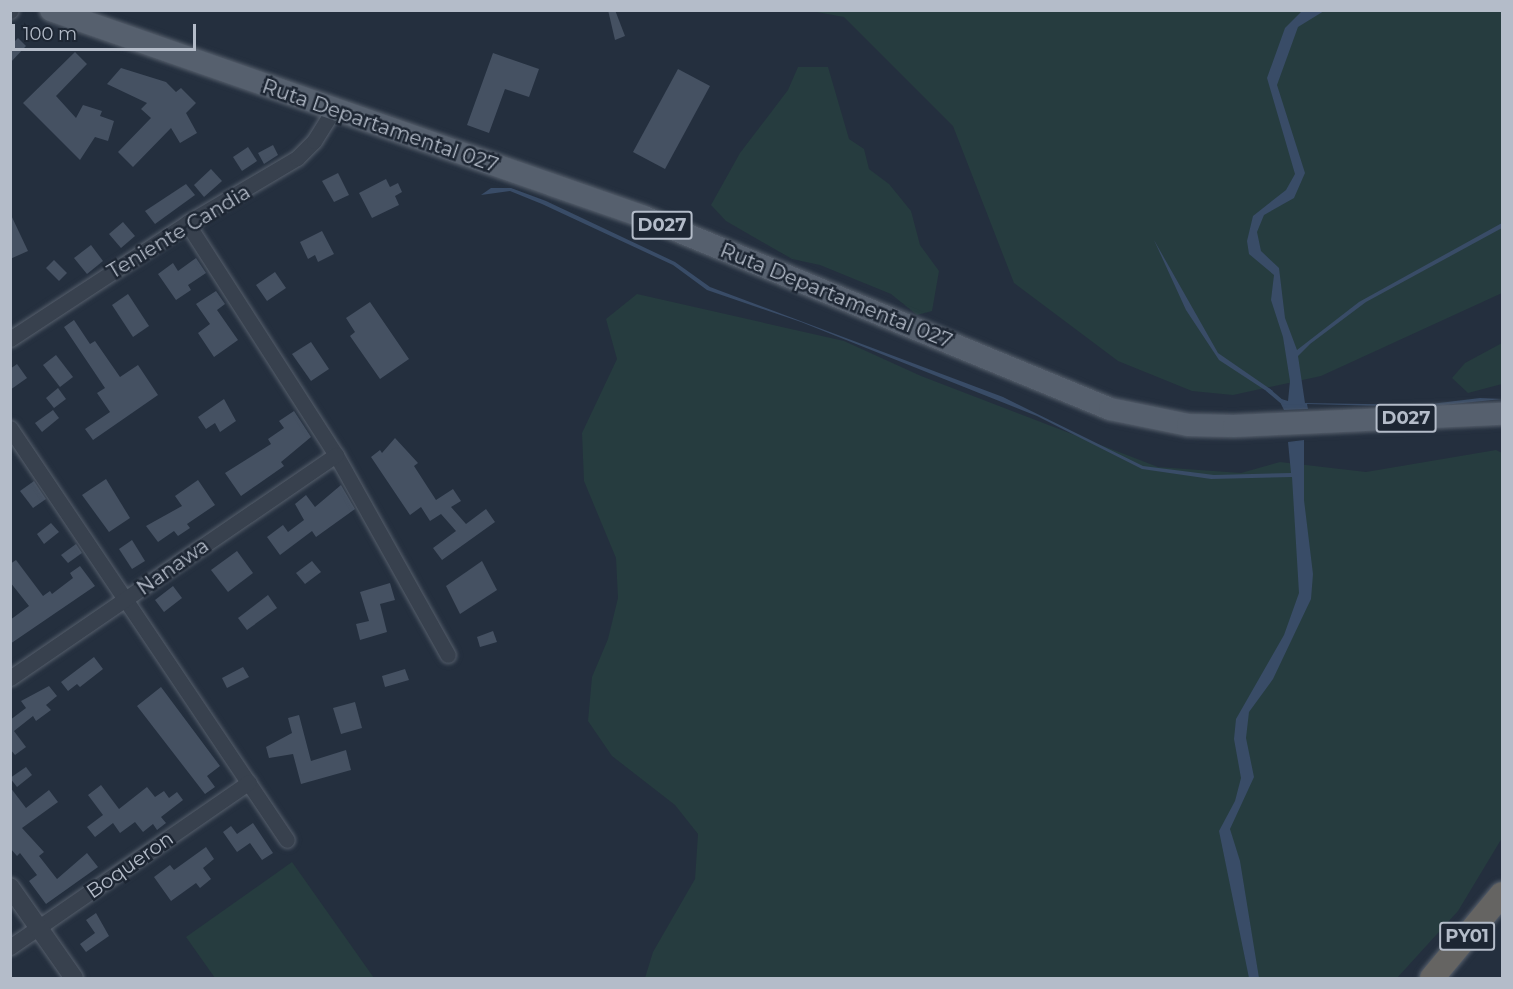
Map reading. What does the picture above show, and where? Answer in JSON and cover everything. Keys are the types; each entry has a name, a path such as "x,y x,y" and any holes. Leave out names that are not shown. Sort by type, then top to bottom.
{"highway":[{"name":"PY01","path":"1432,978 1503,894"}],"main road":[{"name":"Ruta Departamental 027","path":"51,10 333,111 644,217 1110,409 1188,425 1272,425 1503,414"}],"street":[{"name":"Teniente Candia","path":"10,339 187,223 297,158 333,111"},
{"path":"187,223 336,455 448,655"},
{"path":"10,428 128,599 287,840"},
{"name":"Nanawa","path":"10,678 336,455"},
{"name":"Boqueron","path":"10,947 249,782"},
{"path":"10,887 74,978"}],"green space":[{"path":"811,11 1502,11 1502,293 1321,376 1233,395 1192,391 1118,361 1014,283 953,126 844,17"},
{"path":"798,67 828,67 849,139 864,149 869,169 889,184 911,211 920,245 939,271 932,311 917,315 891,294 820,265 792,259 726,221 711,205 740,153 788,90"},
{"path":"637,294 844,341 921,376 1158,467 1241,473 1280,462 1366,472 1496,450 1502,453 1502,838 1458,911 1397,978 645,978 653,952 695,879 698,834 675,805 612,756 588,721 592,677 608,639 618,598 616,558 584,481 582,433 617,359 606,319"},
{"path":"1502,343 1502,384 1468,393 1452,378 1465,363"},
{"path":"292,862 374,978 215,978 186,937"}],"water":[{"path":"1302,11 1324,11 1298,27 1277,85 1305,173 1294,198 1264,215 1257,232 1261,251 1279,268 1285,318 1297,350 1359,302 1502,223 1502,228 1366,302 1310,344 1298,356 1305,403 1423,405 1480,398 1502,399 1424,407 1307,404 1308,409 1284,410 1278,398 1288,401 1290,381 1283,337 1271,300 1274,275 1249,254 1247,241 1253,216 1286,190 1295,174 1267,78 1285,28"},
{"path":"491,188 511,188 546,201 675,262 710,287 1003,397 1143,466 1214,475 1291,473 1288,442 1304,440 1304,500 1313,574 1311,599 1273,679 1249,712 1246,738 1254,777 1230,829 1240,861 1259,978 1249,978 1219,831 1235,801 1241,778 1234,739 1236,719 1284,635 1299,593 1292,477 1211,479 1142,469 1037,416 801,322 707,290 673,265 542,204 510,191 481,195"},
{"path":"1154,240 1218,353 1273,391 1271,394 1219,360 1186,310"}],"building":[{"path":"608,10 615,10 625,36 615,40"},
{"path":"18,38 26,46 10,63 10,46"},
{"path":"75,52 87,64 56,96 76,118 83,105 102,111 100,116 114,121 108,141 95,137 80,160 23,103"},
{"path":"493,53 539,69 529,97 505,89 489,133 467,125"},
{"path":"121,68 166,82 176,92 181,88 196,103 186,113 197,133 180,143 171,128 133,167 118,152 151,118 141,109 147,103 107,84"},
{"path":"678,69 710,86 665,169 633,152"},
{"path":"273,145 278,155 264,164 258,153"},
{"path":"248,147 257,161 242,171 233,157"},
{"path":"211,169 222,181 204,197 194,185"},
{"path":"338,173 349,195 334,202 322,181"},
{"path":"386,179 390,187 398,183 402,192 395,196 399,205 372,218 359,193"},
{"path":"186,184 195,195 155,224 145,211"},
{"path":"10,213 28,251 10,259"},
{"path":"123,222 135,236 121,248 109,234"},
{"path":"322,231 334,254 318,262 315,255 308,259 300,242"},
{"path":"91,245 103,261 87,274 74,258"},
{"path":"196,258 206,273 188,285 191,290 176,300 158,274 173,263 178,271"},
{"path":"54,260 67,273 59,281 46,268"},
{"path":"275,272 286,288 267,301 256,285"},
{"path":"216,291 225,304 217,310 238,340 214,357 198,333 210,324 196,304"},
{"path":"128,294 149,326 133,337 112,305"},
{"path":"370,302 409,359 380,379 350,336 355,332 346,318"},
{"path":"74,320 90,344 95,341 120,377 138,365 158,395 93,440 85,429 110,412 97,393 105,388 64,327"},
{"path":"311,342 329,369 311,381 292,354"},
{"path":"56,355 73,377 60,387 43,365"},
{"path":"17,364 27,378 10,390 10,369"},
{"path":"58,388 66,399 54,408 46,398"},
{"path":"224,399 236,421 220,432 215,423 206,429 198,417"},
{"path":"53,410 59,418 42,432 35,423"},
{"path":"294,411 311,437 281,462 284,466 241,496 225,473 271,444 268,439 284,428 279,421"},
{"path":"395,438 418,463 414,466 436,500 453,489 461,501 451,507 466,524 486,509 495,522 442,560 433,548 456,531 441,514 430,521 421,507 410,515 371,457 380,450 382,453"},
{"path":"106,479 130,518 109,532 82,495"},
{"path":"198,480 215,505 187,524 190,528 178,536 174,531 158,542 146,526 182,506 175,496"},
{"path":"34,481 46,499 33,508 20,491"},
{"path":"341,485 355,509 316,537 312,531 280,555 267,537 283,525 288,532 304,520 295,504 306,495 315,507"},
{"path":"51,523 59,532 44,544 37,534"},
{"path":"132,540 145,561 132,569 119,549"},
{"path":"76,544 82,553 68,563 61,555"},
{"path":"237,551 253,573 228,592 211,570"},
{"path":"16,560 43,596 50,591 52,594 73,578 70,573 80,566 95,586 10,644 10,620 29,606 10,582 10,564"},
{"path":"312,561 321,572 305,584 296,573"},
{"path":"482,561 497,590 460,614 446,586"},
{"path":"390,583 395,600 380,604 387,632 360,640 356,624 369,621 360,592"},
{"path":"173,586 182,598 164,612 155,600"},
{"path":"268,595 277,608 247,630 238,618"},
{"path":"493,631 497,642 480,647 477,637"},
{"path":"94,657 103,669 80,687 77,684 68,691 61,682"},
{"path":"243,667 249,677 227,688 222,678"},
{"path":"405,669 409,680 385,687 382,676"},
{"path":"49,686 57,696 46,705 51,710 36,721 33,716 14,731 26,747 15,755 10,749 10,720 26,708 21,701"},
{"path":"161,687 220,766 207,776 215,787 205,794 137,706"},
{"path":"355,702 362,728 341,734 333,708"},
{"path":"299,715 311,761 346,750 351,770 301,784 293,754 269,758 266,747 292,733 288,718"},
{"path":"26,767 32,775 17,787 10,778"},
{"path":"101,785 119,809 147,787 155,797 164,791 169,798 177,792 183,800 161,817 166,823 157,830 153,824 143,832 135,822 120,833 113,823 95,837 87,827 103,815 88,795"},
{"path":"10,787 26,808 49,790 58,802 22,828 44,852 39,856 57,879 87,853 98,867 46,904 29,881 37,875 20,853 17,856 10,848"},
{"path":"253,823 273,853 262,860 250,843 237,852 223,832 231,826 237,834"},
{"path":"206,847 214,859 203,868 211,879 200,888 196,883 171,901 154,877 170,865 174,870"},
{"path":"96,913 109,936 86,952 80,944 95,933 86,920"}],"waterway":[{"path":"1268,390 1281,401"}]}
